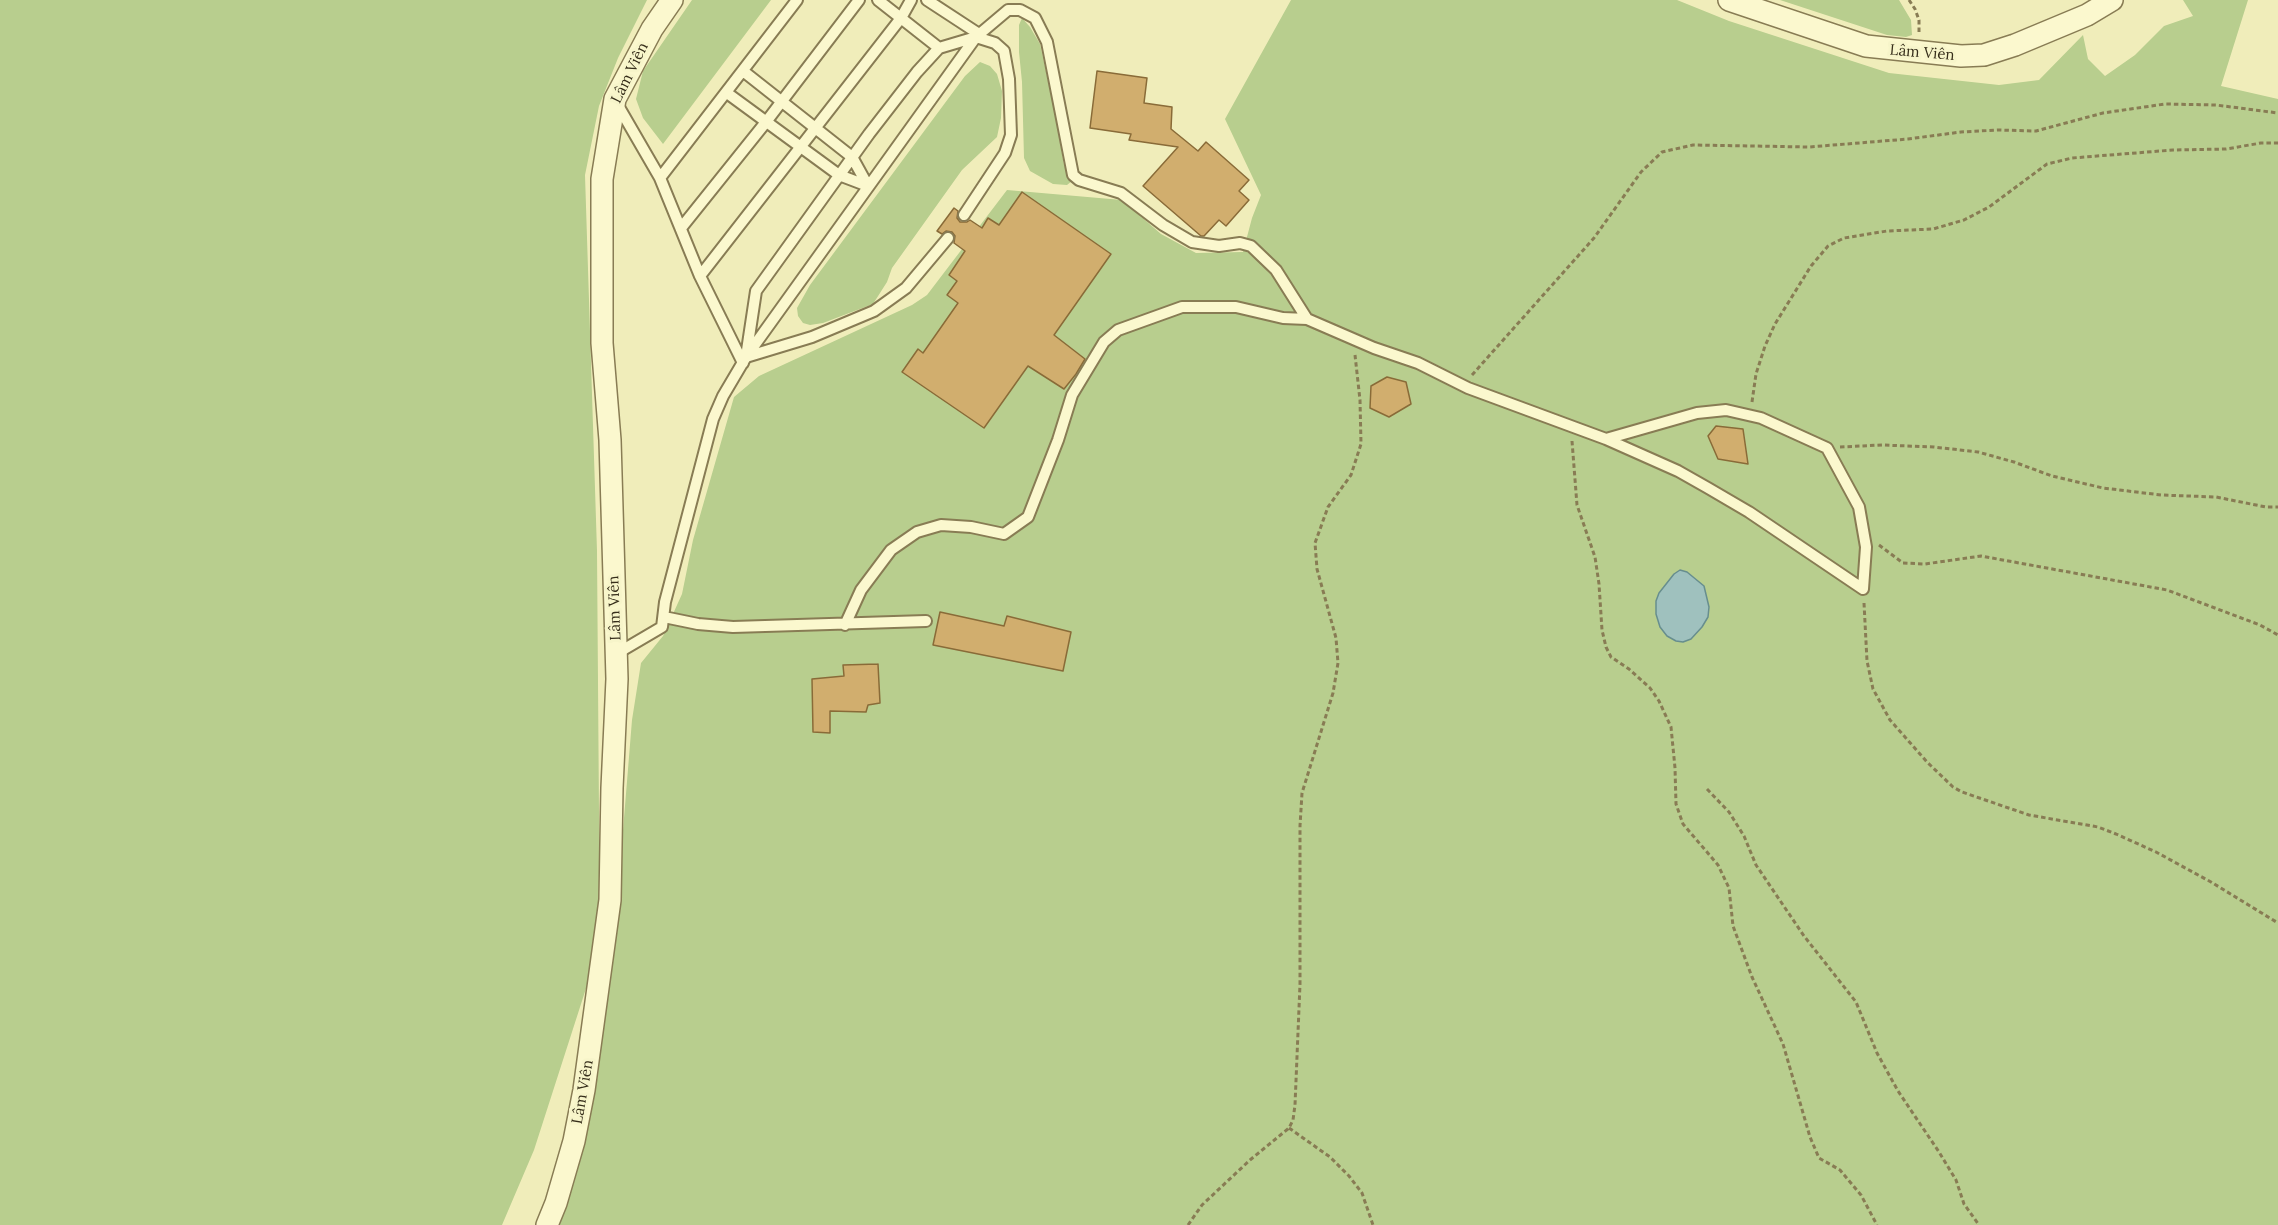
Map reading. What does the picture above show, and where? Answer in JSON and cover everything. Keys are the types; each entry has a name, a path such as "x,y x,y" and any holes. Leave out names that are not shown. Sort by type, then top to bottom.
{"street":[{"name":"Lâm Viên","path":"546,1225 556,1203 571,1151 584,1090 610,900 616,654 610,440 602,343 602,179 615,99 652,29 672,0"},
{"name":"Lâm Viên","path":"1729,0 1866,46 1914,53 1961,56 1984,55 2016,45 2087,15 2111,0"}],"lane":[{"path":"660,178 797,0"},
{"path":"681,228 859,0"},
{"path":"878,0 939,48"},
{"path":"700,276 802,148 901,18 911,0"},
{"path":"927,0 1004,51 1009,79 1011,135 1005,153 964,215"},
{"path":"616,654 662,627 665,602 713,419 723,396 744,360 977,35 1008,10 1020,10 1035,18 1047,42 1073,175 1079,180 1121,193 1163,225 1192,242 1219,246 1240,243 1251,246 1276,270 1307,319"},
{"path":"744,360 756,291 839,175 917,72 939,48 977,35"},
{"path":"743,71 852,157 868,186"},
{"path":"727,93 839,175 868,186"},
{"path":"615,99 660,178 700,276 744,360"},
{"path":"744,360 812,337 873,311 906,288 948,238"},
{"path":"845,625 861,590 891,550 917,532 941,525 971,527 1004,534 1028,517 1058,440 1072,394 1104,342 1118,330 1182,308 1236,307 1283,318 1307,319 1418,363 1463,386 1571,428 1606,439 1678,471 1708,488 1749,512 1863,589 1866,547 1859,507 1845,485 1827,448 1761,418 1726,410 1697,413 1606,439"},
{"path":"664,617 698,624 733,627 926,621"}],"path":[{"path":"1909,0 1919,20 1914,53"},
{"path":"1463,386 1581,254 1641,172 1662,152 1693,145 1809,147 1961,132 2036,131 2103,113 2165,104 2216,105 2278,113"},
{"path":"1749,415 1756,374 1775,324 1811,266 1828,246 1844,238 1887,231 1933,229 1964,220 1989,207 2047,164 2072,158 2173,150 2226,149 2261,143 2278,143"},
{"path":"1188,1225 1202,1205 1250,1160 1289,1128 1295,1105 1300,984 1302,793 1333,693 1338,663 1336,638 1317,569 1315,543 1328,507 1351,475 1361,444 1360,400 1353,339"},
{"path":"1571,428 1577,505 1595,556 1602,630 1606,647 1611,657 1629,669 1650,688 1659,701 1671,727 1676,804 1683,824 1718,865 1730,888 1733,926 1752,977 1783,1044 1810,1137 1819,1158 1840,1170 1861,1195 1877,1225"},
{"path":"1827,448 1882,445 1978,452 2052,476 2103,488 2161,495 2216,497 2266,507 2278,507"},
{"path":"1864,532 1890,555 1903,563 1925,564 1981,556 2167,590 2239,616 2278,635"},
{"path":"1863,589 1867,661 1873,689 1890,720 1927,762 1953,787 2029,815 2098,827 2116,834 2156,852 2211,882 2278,923"},
{"path":"1707,789 1729,812 1744,836 1756,865 1804,936 1856,1002 1877,1053 1898,1091 1956,1180 1964,1203 1979,1225"},
{"path":"1289,1128 1330,1157 1349,1176 1362,1193 1373,1225"}],"green space":[{"path":"0,0 647,0 618,58 599,106 585,175 597,551 600,945 534,1150 502,1225 0,1225"},
{"path":"692,0 771,0 663,144 643,118 636,99 643,71"},
{"path":"1291,0 1677,0 1729,21 1889,73 1999,85 2039,80 2083,35 2088,59 2105,76 2135,55 2164,26 2193,16 2183,0 2248,0 2221,86 2278,99 2278,1225 553,1225 576,1158 598,1076 621,855 632,720 641,663 663,636 682,594 693,540 734,397 759,376 912,305 927,295 1007,190 1122,200 1161,234 1196,253 1243,252 1261,195 1225,119"},
{"path":"1780,0 1899,0 1911,20 1912,35 1906,37 1887,35"},
{"path":"1022,18 1040,44 1064,165 1072,181 1067,185 1053,184 1030,171 1024,158 1019,52 1019,25"},
{"path":"980,62 990,66 997,74 1002,91 1001,118 997,137 962,170 892,268 887,282 873,304 823,323 810,325 803,323 798,316 797,308 810,285 965,76"}],"water":[{"path":"1680,570 1687,572 1704,586 1709,607 1708,617 1702,627 1691,639 1683,642 1667,636 1660,627 1656,614 1656,601 1659,593"}],"building":[{"path":"1097,71 1147,78 1144,103 1172,107 1171,129 1198,151 1206,142 1249,180 1239,191 1249,200 1226,226 1219,220 1204,236 1201,236 1143,186 1178,147 1129,140 1131,134 1090,128"},
{"path":"1022,192 1111,254 1054,335 1085,359 1076,374 1064,389 1028,366 984,428 902,372 918,349 923,353 958,303 947,295 957,281 949,275 965,251 954,243 955,236 952,232 946,231 942,234 937,231 954,208 958,211 957,218 960,222 970,220 982,228 988,218 999,225"},
{"path":"1387,377 1406,382 1411,404 1389,417 1370,408 1371,386"},
{"path":"1716,426 1743,429 1748,464 1718,459 1708,436"},
{"path":"940,612 1004,626 1007,616 1071,632 1063,671 933,645"},
{"path":"878,664 880,703 868,705 866,712 830,711 830,733 813,732 812,679 844,676 843,665"}]}
